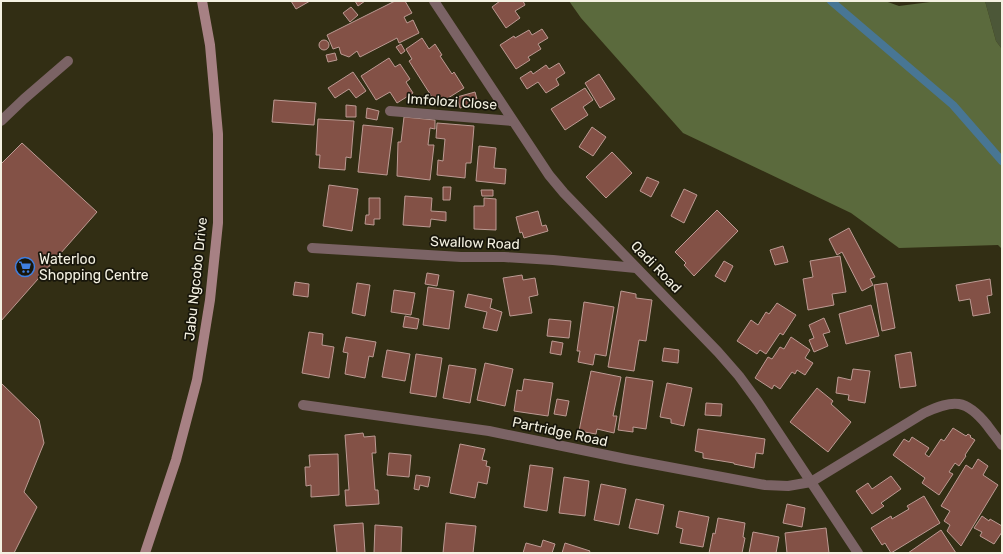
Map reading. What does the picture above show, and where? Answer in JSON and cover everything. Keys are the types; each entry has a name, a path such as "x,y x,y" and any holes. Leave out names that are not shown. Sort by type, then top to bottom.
{"main road":[{"name":"Jabu Ngcobo Drive","path":"145,553 176,460 197,380 210,300 218,223 218,134 210,45 202,1"}],"street":[{"name":"Qadi Road","path":"434,1 549,175 564,193 718,352 739,376 858,553"},
{"path":"1,121 68,61"},
{"name":"Imfolozi Close","path":"390,111 512,121"},
{"name":"Swallow Road","path":"312,248 461,257 538,259 636,268"},
{"path":"811,482 924,413 948,405 959,404 968,406 978,414 1002,445"},
{"name":"Partridge Road","path":"303,405 489,431 765,485 788,486 811,482"}],"green space":[{"path":"569,1 885,1 899,6 938,1 985,1 996,41 1002,49 1002,249 998,245 899,248 851,213 683,133 581,18"},
{"path":"985,1 1002,1 1002,49 996,41"}],"building":[{"path":"291,1 310,1 296,9"},
{"path":"355,1 365,1 358,6"},
{"path":"395,1 405,1 412,13 404,17 407,23 413,20 419,33 399,43 397,38 360,57 357,51 349,57 341,54 339,47 333,49 327,35"},
{"path":"500,1 523,1 525,5 515,11 520,18 506,28 492,7"},
{"path":"351,7 358,15 350,22 343,13"},
{"path":"542,29 548,38 538,44 541,49 528,57 530,60 516,69 500,45 514,36 515,38 529,30 532,35"},
{"path":"422,38 429,49 435,44 442,55 440,56 452,74 454,72 464,88 437,105 409,61 412,59 406,49"},
{"path":"322,40 326,40 328,41 328,49 322,50 319,47 319,43"},
{"path":"401,44 405,51 401,54 396,47"},
{"path":"335,53 337,60 328,62 326,55"},
{"path":"389,58 395,67 400,64 410,79 406,82 413,93 397,103 390,92 376,100 361,76"},
{"path":"559,63 565,73 556,79 559,85 546,93 538,82 527,89 520,78 531,71 533,74 546,65 549,69"},
{"path":"353,72 366,91 356,98 349,89 335,98 328,88"},
{"path":"599,74 615,99 600,108 585,83"},
{"path":"585,88 593,100 583,107 588,115 565,130 551,109"},
{"path":"475,92 478,103 460,108 457,97"},
{"path":"274,100 316,103 314,125 272,122"},
{"path":"346,105 356,106 356,117 346,117"},
{"path":"367,108 379,111 377,120 366,118"},
{"path":"404,117 435,120 435,129 430,128 428,145 434,145 430,180 397,176 398,142 401,142"},
{"path":"318,119 354,121 351,158 346,157 345,170 319,168 320,155 316,155"},
{"path":"437,123 474,126 471,163 466,163 465,178 437,175 438,160 443,161 445,139 436,138"},
{"path":"363,125 393,128 387,175 358,172"},
{"path":"592,127 606,137 593,156 579,147"},
{"name":"Waterloo Shopping Centre","path":"22,143 97,212 1,321 1,164"},
{"path":"479,146 496,148 494,168 506,169 505,184 476,181"},
{"path":"612,152 632,173 606,198 586,177"},
{"path":"647,177 659,182 651,197 640,191"},
{"path":"329,185 358,189 352,231 323,226"},
{"path":"443,187 451,187 450,200 443,200"},
{"path":"684,189 697,195 684,223 671,216"},
{"path":"481,190 493,190 493,196 482,196"},
{"path":"405,196 432,198 431,211 446,212 446,221 431,219 430,227 403,225"},
{"path":"369,198 380,198 380,219 374,219 374,225 365,224 366,215 369,215"},
{"path":"484,198 496,199 496,230 474,229 474,206 484,206"},
{"path":"717,210 738,231 694,276 684,265 686,263 675,252"},
{"path":"538,211 542,226 546,225 548,231 524,238 522,232 520,233 516,217"},
{"path":"849,228 875,277 870,279 873,285 862,291 842,252 837,255 829,239"},
{"path":"783,246 788,262 775,265 770,250"},
{"path":"840,256 846,292 832,294 834,305 808,310 803,279 813,277 810,261"},
{"path":"724,261 733,266 725,282 715,276"},
{"path":"427,273 439,275 437,286 425,284"},
{"path":"522,275 523,280 535,278 538,295 529,297 532,313 510,316 503,278"},
{"path":"990,279 992,295 987,296 990,313 973,316 970,299 959,301 956,285"},
{"path":"295,282 309,284 308,297 293,295"},
{"path":"357,283 370,285 365,316 352,313"},
{"path":"887,283 895,328 882,331 874,285"},
{"path":"428,287 454,291 449,329 423,325"},
{"path":"394,290 415,293 411,315 391,312"},
{"path":"621,291 636,294 636,298 652,300 646,341 639,340 634,371 608,367"},
{"path":"468,294 492,299 490,308 502,312 497,331 483,328 487,312 465,307"},
{"path":"584,302 614,307 606,356 595,354 593,365 578,362 580,351 577,351"},
{"path":"777,303 796,315 783,335 780,333 766,354 760,350 757,354 737,341 751,320 758,325 766,312 769,314"},
{"path":"871,305 879,336 846,344 839,314"},
{"path":"405,316 419,319 417,329 403,327"},
{"path":"824,318 830,332 823,334 828,346 814,352 809,340 814,338 809,325"},
{"path":"549,319 571,321 569,338 547,336"},
{"path":"309,332 323,334 322,345 334,347 329,378 302,373"},
{"path":"346,337 376,342 373,357 369,356 365,378 345,374 348,353 343,352"},
{"path":"791,337 810,350 805,358 813,363 805,375 797,370 795,374 792,372 780,389 774,385 772,389 755,378 768,357 772,359 780,347 784,349"},
{"path":"552,341 563,343 561,355 550,353"},
{"path":"664,348 679,350 678,363 662,361"},
{"path":"387,350 410,354 405,381 382,377"},
{"path":"911,352 916,386 900,388 895,355"},
{"path":"416,354 442,358 436,397 410,393"},
{"path":"485,363 513,369 505,406 477,400"},
{"path":"449,365 476,369 470,403 443,398"},
{"path":"853,369 870,371 865,403 848,400 849,395 836,393 838,377 851,380"},
{"path":"591,371 621,377 613,416 617,416 614,433 597,429 596,434 579,431"},
{"path":"626,377 653,381 646,429 633,427 633,432 618,430"},
{"path":"524,379 553,383 548,416 514,411 517,390 522,391"},
{"path":"1,383 39,420 44,443 24,492 37,507 14,553 1,553"},
{"path":"667,383 692,388 684,426 671,423 671,419 660,417"},
{"path":"817,388 833,401 831,404 851,422 828,452 790,422"},
{"path":"557,399 569,401 566,416 554,414"},
{"path":"706,403 722,404 721,416 705,415"},
{"path":"953,428 966,436 968,434 975,440 959,466 955,463 949,472 953,474 939,495 922,483 925,478 893,455 904,439 909,442 912,437 929,448 925,454 929,457 941,439 944,441"},
{"path":"698,429 765,439 763,454 756,453 754,468 703,458 703,453 695,451"},
{"path":"363,433 364,437 375,436 376,453 372,453 375,490 378,490 379,504 346,506 345,490 349,490 345,435"},
{"path":"460,444 485,449 482,460 487,461 486,466 490,467 487,484 478,482 475,498 450,493"},
{"path":"389,453 411,455 409,477 387,475"},
{"path":"338,454 339,495 311,497 311,485 306,486 305,467 310,467 309,455"},
{"path":"978,459 988,466 983,475 998,485 961,546 947,531 950,525 944,521 950,511 941,506 966,465 972,469"},
{"path":"530,465 553,468 547,511 524,507"},
{"path":"416,475 430,477 428,487 420,485 419,490 414,489"},
{"path":"891,476 901,489 881,503 884,506 872,514 856,491 868,483 872,489"},
{"path":"564,477 589,481 585,516 559,513"},
{"path":"601,484 626,489 619,525 594,520"},
{"path":"924,496 940,523 891,553 885,543 882,545 871,528 891,516 892,519 909,509 907,506"},
{"path":"636,499 664,505 658,534 629,528"},
{"path":"787,504 805,508 802,527 783,523"},
{"path":"679,511 709,517 703,547 680,543 683,529 676,527"},
{"path":"982,516 989,521 990,519 1002,526 1002,532 994,544 980,536 982,532 974,528"},
{"path":"718,518 745,523 743,537 745,538 742,553 709,553"},
{"path":"363,523 365,553 337,553 334,525"},
{"path":"446,523 476,526 473,553 443,553"},
{"path":"375,525 402,527 401,553 374,553"},
{"path":"826,528 829,553 787,553 785,533"},
{"path":"941,530 956,553 908,553"},
{"path":"753,532 779,537 776,553 749,553"},
{"path":"543,540 555,544 552,553 523,553 526,543 541,547"},
{"path":"565,543 590,551 589,553 562,553"}],"waterway":[{"path":"831,1 953,105 1002,161"}],"place":[{"name":"Waterloo Shopping Centre","path":"25,267"}]}
